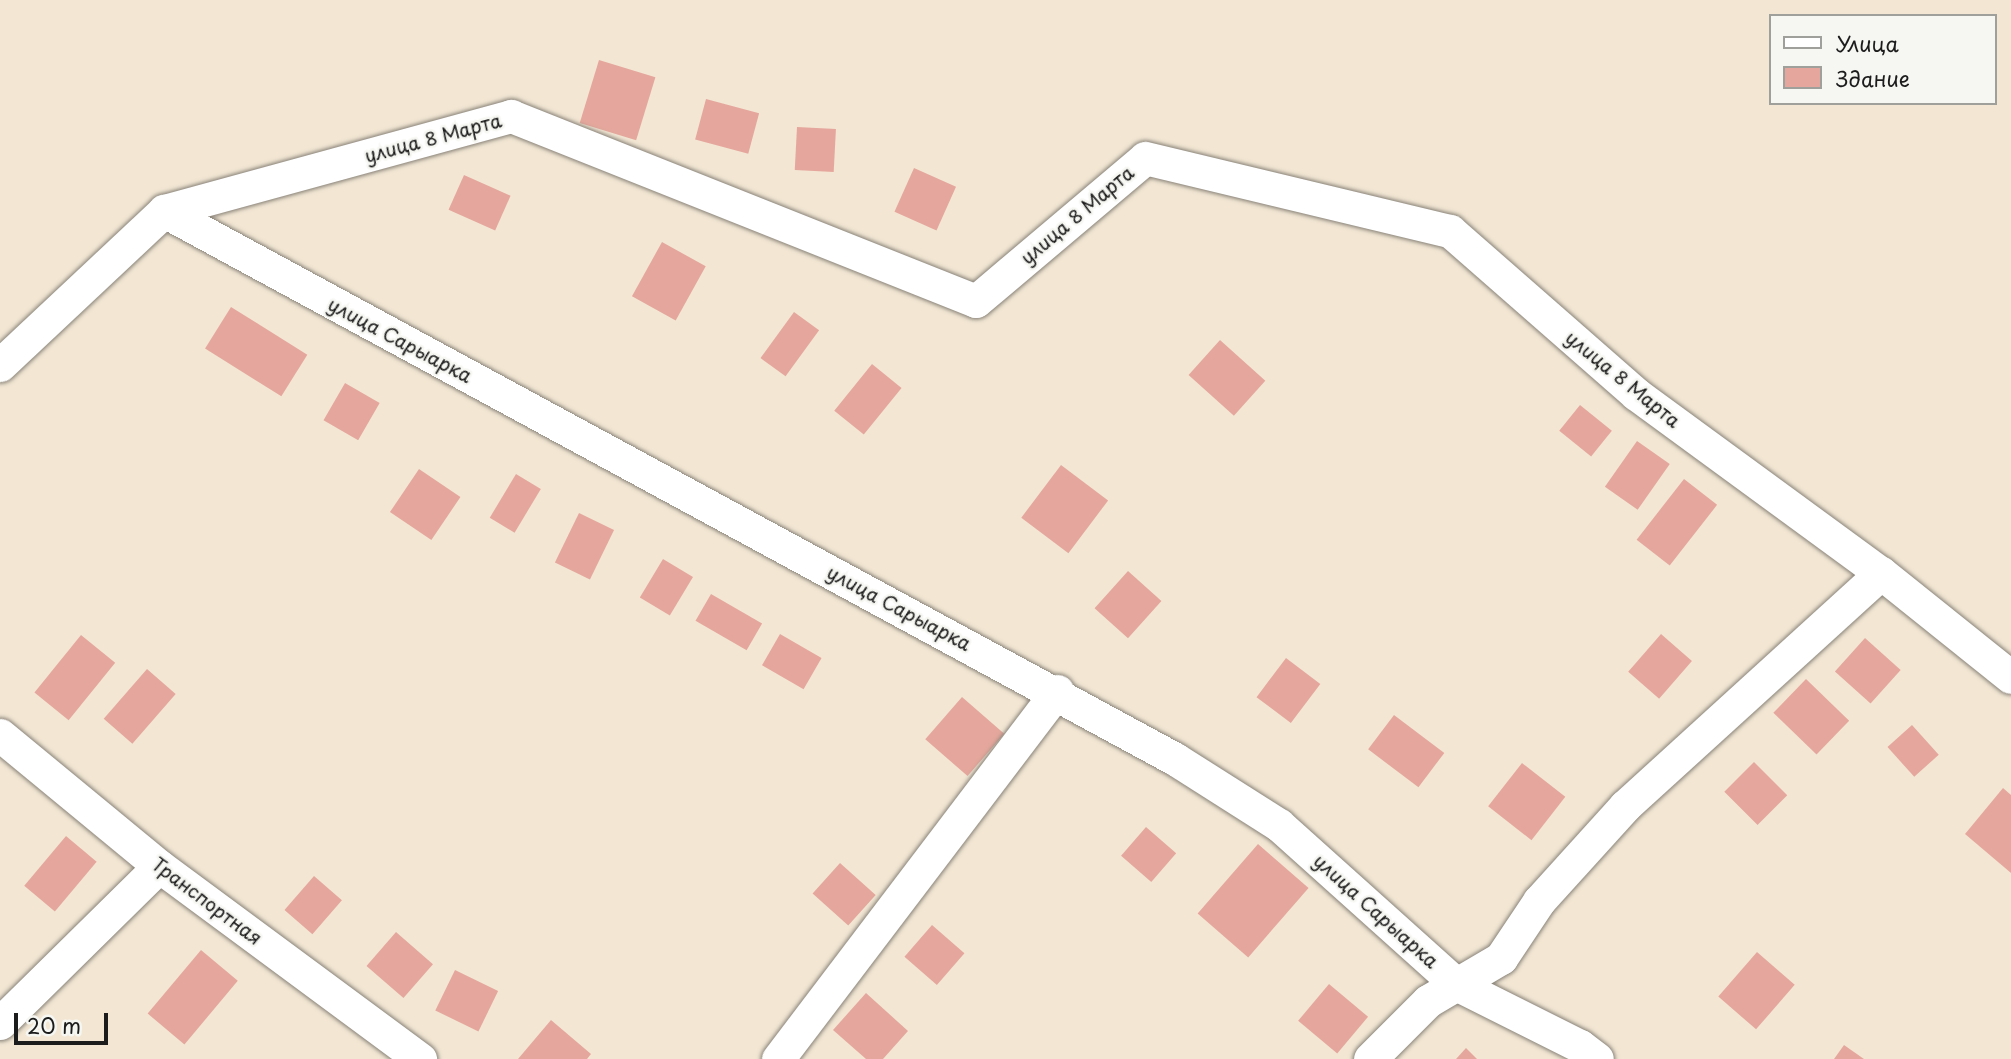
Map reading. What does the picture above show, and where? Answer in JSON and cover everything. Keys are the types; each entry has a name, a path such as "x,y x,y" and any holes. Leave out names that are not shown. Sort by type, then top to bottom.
{"street":[{"name":"улица 8 Марта","path":"164,211 511,116 976,301 1145,158 1450,231 1636,394 1881,573 2011,677"},
{"path":"0,365 164,211"},
{"name":"улица Сарыарка","path":"164,211 1057,691 1279,825 1456,984 1580,1046 1597,1059"},
{"path":"1370,1059 1428,1001 1501,958 1539,901 1625,806 1881,573"},
{"path":"778,1059 1057,691"},
{"name":"Транспортная","path":"0,735 159,866 420,1059"},
{"path":"0,1023 159,866"}],"building":[{"path":"599,60 655,77 636,140 580,123"},
{"path":"706,99 759,113 748,154 695,140"},
{"path":"797,127 836,129 834,172 795,170"},
{"path":"914,168 956,187 936,231 894,212"},
{"path":"464,175 511,196 495,230 449,210"},
{"path":"662,242 706,266 676,320 632,296"},
{"path":"231,307 307,355 281,396 205,349"},
{"path":"794,312 819,330 786,376 760,358"},
{"path":"1220,340 1265,381 1234,416 1189,375"},
{"path":"872,364 902,388 864,435 834,411"},
{"path":"345,383 380,403 358,440 324,420"},
{"path":"1580,405 1612,431 1591,456 1559,431"},
{"path":"1637,441 1670,464 1638,510 1605,487"},
{"path":"1061,465 1108,501 1068,553 1021,518"},
{"path":"419,469 460,497 431,540 390,512"},
{"path":"516,474 541,489 515,533 490,518"},
{"path":"1684,479 1717,505 1670,566 1637,540"},
{"path":"579,513 614,530 590,580 555,562"},
{"path":"663,559 693,577 670,616 640,598"},
{"path":"1128,571 1161,601 1128,638 1095,608"},
{"path":"711,594 762,624 747,650 696,621"},
{"path":"780,634 822,658 804,689 762,665"},
{"path":"1661,634 1692,661 1659,699 1628,672"},
{"path":"81,635 115,663 69,720 34,693"},
{"path":"1865,638 1901,670 1871,704 1835,671"},
{"path":"1286,658 1320,684 1291,723 1257,697"},
{"path":"147,669 176,694 132,744 104,719"},
{"path":"1806,679 1849,721 1817,754 1773,713"},
{"path":"962,697 1004,734 968,776 925,739"},
{"path":"1394,715 1444,753 1418,787 1368,749"},
{"path":"1912,725 1939,755 1914,777 1887,747"},
{"path":"1754,762 1787,795 1758,825 1724,792"},
{"path":"1522,763 1565,797 1531,840 1488,806"},
{"path":"2003,788 2011,795 2011,873 1965,834"},
{"path":"1146,827 1176,853 1151,882 1121,856"},
{"path":"66,836 97,862 55,912 24,886"},
{"path":"1258,844 1309,888 1248,957 1198,913"},
{"path":"840,863 876,895 848,926 813,893"},
{"path":"314,876 342,900 312,934 284,910"},
{"path":"932,925 964,953 937,985 904,957"},
{"path":"396,932 433,964 403,998 366,966"},
{"path":"201,950 238,981 184,1044 148,1014"},
{"path":"1757,952 1795,985 1756,1029 1718,997"},
{"path":"455,970 498,991 478,1031 435,1010"},
{"path":"1329,984 1368,1017 1337,1054 1298,1021"},
{"path":"866,993 908,1031 883,1059 866,1059 833,1030"},
{"path":"551,1020 591,1054 587,1059 518,1059"},
{"path":"1844,1045 1864,1059 1834,1059"},
{"path":"1466,1048 1477,1059 1456,1059"}]}
